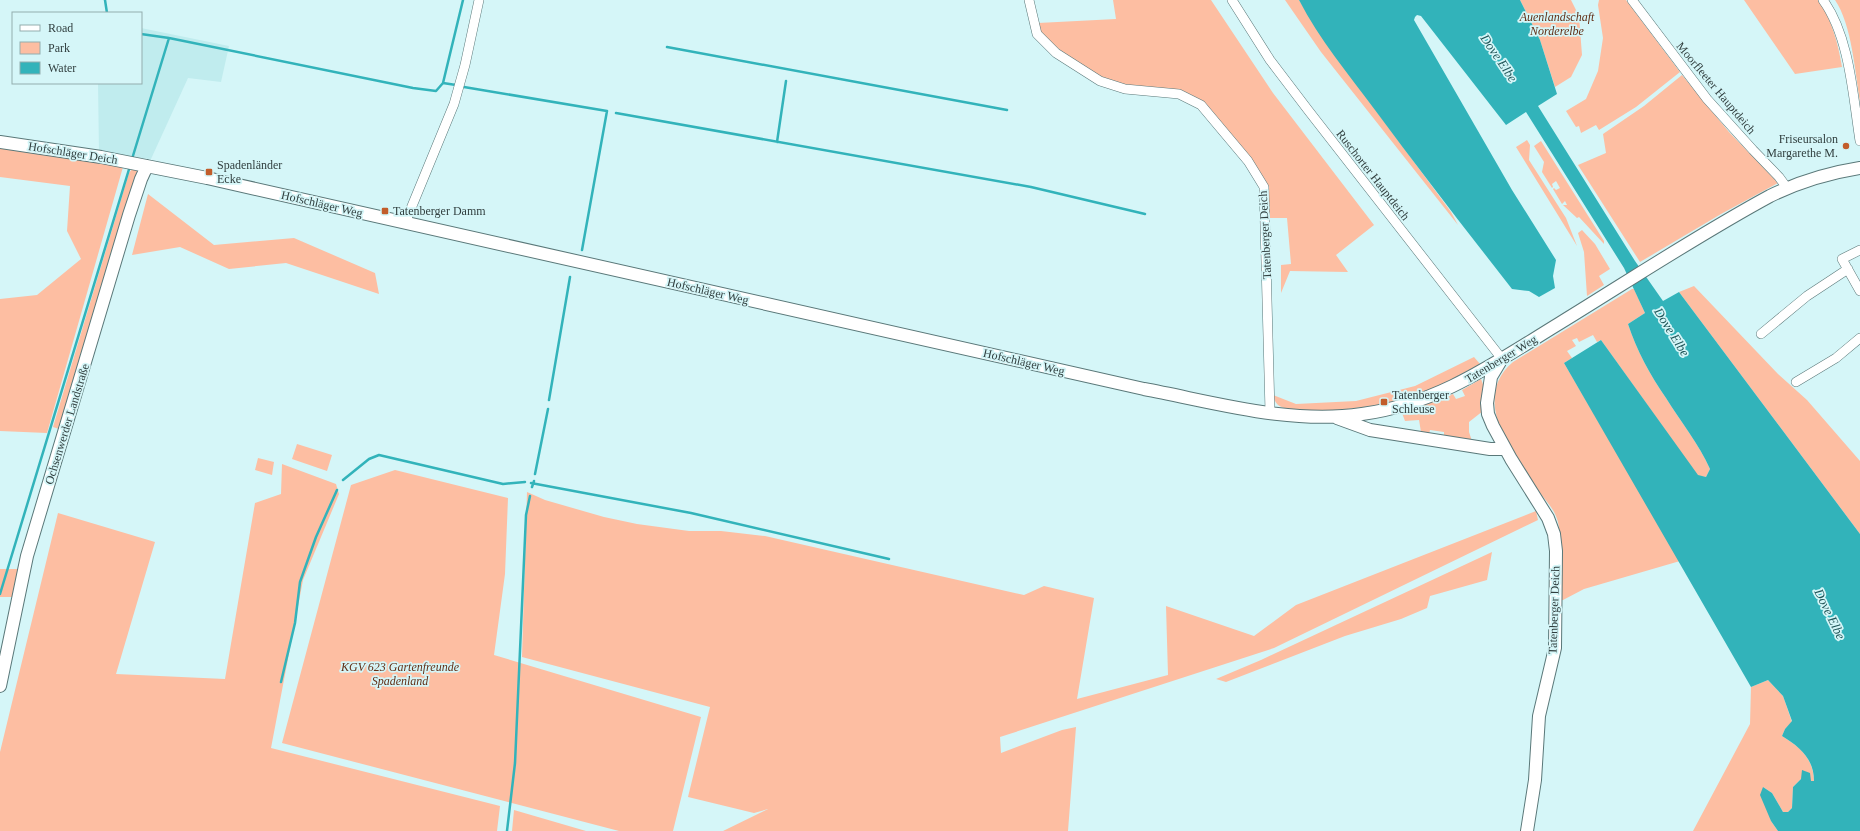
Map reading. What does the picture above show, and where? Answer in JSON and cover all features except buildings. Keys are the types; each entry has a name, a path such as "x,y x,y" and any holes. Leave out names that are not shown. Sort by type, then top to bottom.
{"street":[{"path":"405,223 454,104 465,65 479,0"},
{"name":"Tatenberger Deich","path":"1030,0 1037,34 1056,53 1100,81 1125,89 1178,94 1201,105 1248,161 1264,187 1270,412"},
{"name":"Ruschorter Hauptdeich","path":"1232,0 1270,60 1502,360"},
{"name":"Moorfleeter Hauptdeich","path":"1632,0 1708,99 1744,140 1780,177 1786,188"},
{"path":"1824,0 1837,24 1843,44 1860,141"},
{"name":"Hofschläger Deich","path":"0,142 136,164"},
{"name":"Hofschläger Weg","path":"136,164 1144,389 1270,412"},
{"name":"Ochsenwerder Landstraße","path":"0,686 27,556 138,186 136,164"},
{"path":"1786,188 1823,175 1860,168"},
{"name":"Tatenberger Weg","path":"1270,412 1313,416 1361,415 1420,401 1479,374 1645,270 1754,204 1786,188"},
{"path":"1860,250 1842,259 1860,291"},
{"path":"1761,334 1808,296 1848,269"},
{"path":"1796,382 1836,358 1857,340"},
{"name":"Tatenberger Deich","path":"1502,360 1491,377 1488,414 1506,449 1548,518 1554,534 1556,551 1555,648 1538,716 1535,780 1527,831"},
{"path":"1333,416 1370,430 1490,449 1506,449"}],"shaded area":[{"path":"142,28 229,46 221,82 188,78 151,159 99,154 98,84 142,84"}],"green space":[{"path":"1113,0 1211,0 1273,93 1374,225 1336,255 1348,272 1290,271 1281,293 1281,265 1291,264 1287,218 1268,218 1266,188 1205,104 1140,90 1102,78 1077,63 1038,30 1038,23 1116,19"},
{"path":"1285,0 1299,0 1326,43 1451,212 1458,225 1321,52"},
{"name":"Auenlandschaft Norderelbe","path":"1520,0 1571,0 1579,16 1582,55 1571,77 1555,87 1540,40"},
{"path":"1599,0 1626,0 1680,72 1636,107 1599,130 1596,125 1581,133 1579,126 1576,127 1566,111 1586,99 1598,71 1603,38 1598,5"},
{"path":"1744,0 1819,0 1828,16 1834,32 1842,67 1795,74"},
{"path":"1835,0 1860,0 1860,102 1849,35 1841,10"},
{"path":"1682,75 1729,132 1778,183 1721,214 1640,262 1578,165 1606,153 1603,134 1644,106"},
{"path":"1527,140 1530,145 1529,160 1566,218 1577,246 1516,147"},
{"path":"1541,141 1604,241 1604,244 1579,217 1577,218 1563,205 1567,205 1565,201 1562,204 1553,189 1554,188 1556,190 1560,188 1556,181 1552,184 1552,188 1542,172 1544,162 1534,146"},
{"path":"0,147 123,167 47,433 0,431 0,299 37,295 81,259 67,231 70,186 0,177"},
{"path":"132,169 138,170 59,429 53,427 129,173"},
{"path":"148,194 214,245 294,238 375,273 379,294 286,263 229,269 180,247 132,255"},
{"path":"1582,230 1595,244 1610,269 1599,276 1604,285 1587,296 1584,252 1578,233"},
{"path":"1694,286 1778,374 1807,400 1860,461 1860,534 1679,292"},
{"path":"1634,289 1645,313 1628,324 1635,344 1655,381 1695,442 1710,469 1706,477 1698,476 1601,340 1597,342 1593,335 1579,342 1577,338 1572,340 1576,346 1567,351 1572,358 1564,363 1680,561 1584,589 1559,601 1560,536 1556,515 1519,463 1509,446 1495,411 1495,394 1500,377 1513,362"},
{"path":"1474,357 1480,364 1422,394 1372,406 1326,411 1306,411 1289,409 1278,405 1273,395 1296,404 1356,401 1415,386"},
{"path":"1481,379 1484,387 1483,411 1469,422 1469,432 1472,441 1444,437 1444,432 1430,430 1429,434 1421,432 1419,420 1405,421 1402,413 1453,394 1456,399 1465,396 1462,390"},
{"path":"297,444 332,455 327,471 292,459"},
{"path":"258,458 274,462 272,475 255,470"},
{"path":"282,464 336,484 339,494 303,580 271,748 500,806 497,831 0,831 0,752 58,513 155,542 116,674 225,679 255,503 281,494"},
{"name":"KGV 623 Gartenfreunde Spadenland","path":"395,470 508,498 505,574 494,655 701,717 673,831 619,831 282,743 351,485"},
{"path":"527,492 545,500 604,517 637,524 689,531 721,531 765,536 1024,595 1044,586 1094,598 1077,699 1168,675 1166,606 1254,636 1296,605 1536,511 1538,520 1274,648 1000,737 1001,753 1062,730 1076,727 1068,831 723,831 768,809 754,813 688,797 710,707 522,657"},
{"path":"1492,552 1487,580 1430,596 1427,608 1401,619 1345,636 1226,682 1216,679 1261,660"},
{"path":"0,569 20,569 14,597 0,597"},
{"path":"1768,680 1783,696 1792,722 1785,729 1782,736 1805,754 1812,767 1814,782 1801,779 1793,787 1792,808 1788,812 1783,812 1772,793 1763,787 1771,821 1778,831 1693,831 1750,724 1751,687"},
{"path":"514,810 586,831 512,831"}],"water":[{"name":"Dove Elbe","path":"1299,0 1520,0 1540,40 1557,94 1538,106 1635,261 1663,301 1679,292 1860,534 1860,831 1778,831 1771,821 1760,795 1763,787 1772,793 1783,812 1788,812 1792,808 1793,787 1801,779 1802,770 1810,773 1811,781 1814,781 1812,766 1805,754 1782,736 1785,729 1792,721 1783,696 1768,680 1751,687 1564,363 1601,340 1698,475 1706,477 1710,469 1695,442 1655,381 1635,344 1628,324 1645,313 1624,268 1526,112 1506,125 1421,16 1417,15 1415,17 1414,20 1512,190 1556,260 1553,276 1555,288 1539,297 1529,291 1512,289 1426,178 1335,56 1316,29"}],"waterway":[{"path":"105,0 107,12"},
{"path":"443,83 463,0"},
{"path":"142,34 169,38 413,88 436,91 443,83 456,85"},
{"path":"132,159 169,38"},
{"path":"667,47 1007,110"},
{"path":"777,142 786,81"},
{"path":"464,87 607,111 582,250"},
{"path":"616,113 1031,187 1145,214"},
{"path":"0,594 130,166"},
{"path":"549,400 570,277"},
{"path":"535,474 548,409"},
{"path":"343,480 369,459 379,455 503,484 525,482"},
{"path":"532,487 534,481"},
{"path":"531,483 691,513 889,559"},
{"path":"281,682 295,623 300,582 316,537 337,490"},
{"path":"507,831 515,763 526,515 530,496"}],"place":[{"name":"Friseursalon Margarethe M.","path":"1846,146"},
{"name":"Spadenländer Ecke","path":"209,172"},
{"name":"Tatenberger Damm","path":"385,211"},
{"name":"Tatenberger Schleuse","path":"1384,402"}]}
